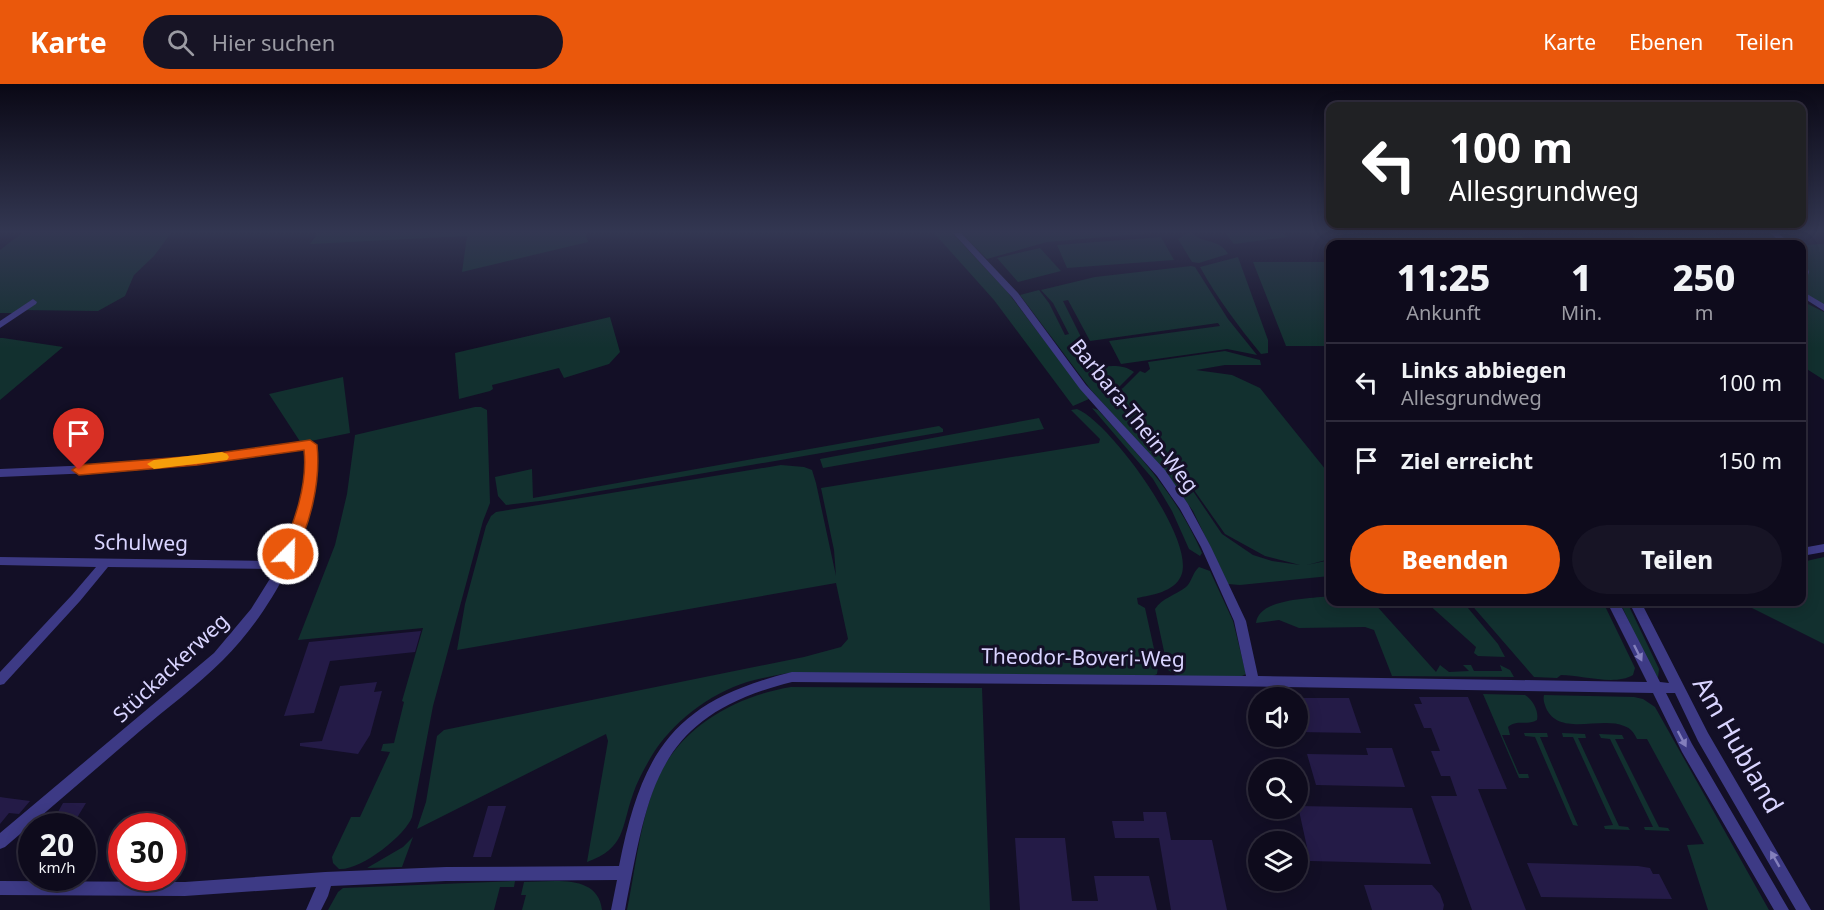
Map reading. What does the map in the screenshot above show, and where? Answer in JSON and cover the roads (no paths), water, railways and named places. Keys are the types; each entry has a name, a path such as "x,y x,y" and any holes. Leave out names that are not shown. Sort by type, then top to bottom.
{"street":[{"name":"Barbara-Thein-Weg","path":"993,272 1015,295 1083,387 1161,473 1184,507 1206,547 1240,621 1252,681"},
{"path":"1806,297 1824,309"},
{"path":"0,325 33,302"},
{"name":"Stückackerweg","path":"0,473 197,461 310,445 311,456 307,493 299,526 282,565 244,628 218,657 0,843"},
{"path":"1806,551 1824,548"},
{"name":"Schulweg","path":"0,561 282,565"},
{"path":"0,680 106,562"},
{"name":"Am Hubland","path":"1615,606 1687,748 1782,910"},
{"name":"Am Hubland","path":"1637,606 1677,688 1804,910"},
{"name":"Theodor-Boveri-Weg","path":"618,910 644,796 651,775 666,749 697,717 725,699 773,681 792,677 1677,688"},
{"path":"0,888 185,890 389,876 521,872 625,873"},
{"path":"313,910 321,896 324,879"}]}
